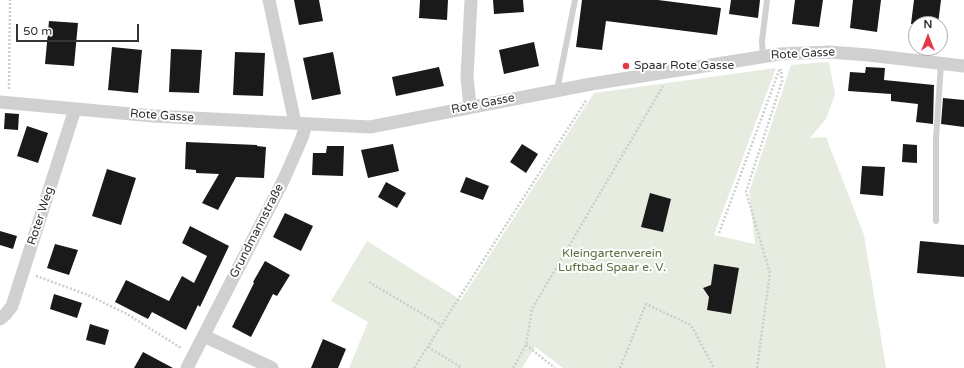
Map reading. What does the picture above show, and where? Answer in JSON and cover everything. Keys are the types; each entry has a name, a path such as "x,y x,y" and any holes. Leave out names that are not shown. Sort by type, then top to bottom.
{"street":[{"name":"Grundmannstraße","path":"187,368 284,179 302,138 300,124 269,0"},
{"path":"470,106 467,77 471,0"},
{"name":"Rote Gasse","path":"4,103 153,116 370,127 557,90 780,54 829,52 964,66"},
{"name":"Roter Weg","path":"0,319 12,306 75,110"},
{"path":"204,336 272,368"}],"lane":[{"path":"557,90 575,0"},
{"path":"763,57 762,41 767,0"},
{"path":"936,221 936,139 941,64"}],"path":[{"path":"4,103 10,0"},
{"path":"719,233 781,65 782,81 746,192 770,274 756,368"},
{"path":"513,368 526,345 532,309 666,82 666,72"},
{"path":"414,368 591,93 591,84"},
{"path":"37,276 88,294 127,314 173,344 194,355"},
{"path":"369,282 442,325"},
{"path":"620,368 646,304 691,325 714,368"},
{"path":"526,345 554,368"},
{"path":"428,347 462,368"}],"green space":[{"name":"Kleingartenverein Luftbad Spaar e. V.","path":"829,62 835,94 826,119 810,138 826,137 864,235 886,368 563,368 535,347 522,368 349,368 368,322 331,301 367,241 461,300 594,93 776,68 714,235 755,244 749,192 791,65"}],"building":[{"path":"294,0 319,0 323,21 299,25"},
{"path":"420,0 448,0 447,20 419,18"},
{"path":"493,0 523,0 524,12 494,14"},
{"path":"582,0 658,0 721,8 717,35 606,21 602,50 576,47"},
{"path":"731,0 760,0 758,18 729,14"},
{"path":"795,0 823,0 819,27 792,24"},
{"path":"853,0 881,0 877,32 850,28"},
{"path":"914,0 941,0 939,16 912,16"},
{"path":"49,21 78,23 74,66 45,64"},
{"path":"534,42 539,66 504,74 499,50"},
{"path":"112,47 142,50 138,93 108,90"},
{"path":"171,49 202,50 199,93 169,92"},
{"path":"235,52 265,53 263,96 233,95"},
{"path":"333,52 341,94 312,100 303,58"},
{"path":"439,67 444,86 396,96 392,77"},
{"path":"866,67 885,68 884,80 934,85 933,124 916,122 918,104 891,101 891,94 848,91 850,72 865,73"},
{"path":"943,98 964,100 964,127 941,124"},
{"path":"5,113 19,114 18,130 4,129"},
{"path":"27,126 48,133 38,163 17,156"},
{"path":"186,142 257,145 266,147 264,178 236,177 218,210 202,203 219,174 196,173 196,170 185,169"},
{"path":"393,144 399,171 368,178 361,150"},
{"path":"522,144 538,154 526,173 510,162"},
{"path":"903,144 917,145 917,163 902,162"},
{"path":"327,146 344,146 343,176 312,175 313,153 326,153"},
{"path":"862,166 885,167 883,196 860,194"},
{"path":"107,169 136,178 121,225 92,216"},
{"path":"466,177 489,186 483,200 460,192"},
{"path":"386,182 406,193 397,208 378,197"},
{"path":"650,193 671,199 663,232 641,227"},
{"path":"285,213 313,226 301,251 273,237"},
{"path":"190,226 229,246 200,307 198,305 186,330 152,312 148,319 115,302 126,280 169,301 182,276 194,283 207,256 182,243"},
{"path":"0,231 17,236 13,249 0,245"},
{"path":"920,241 964,245 964,277 917,273"},
{"path":"55,244 78,250 69,275 47,268"},
{"path":"265,261 290,275 277,296 273,294 251,337 232,327 254,283 253,282"},
{"path":"714,264 739,268 731,314 707,310 709,297 703,288 711,285"},
{"path":"54,294 82,303 77,318 50,309"},
{"path":"90,324 109,330 105,345 86,340"},
{"path":"323,339 346,349 338,368 311,368"},
{"path":"143,352 173,368 134,368"}],"place":[{"name":"Spaar Rote Gasse","path":"626,66"}]}
